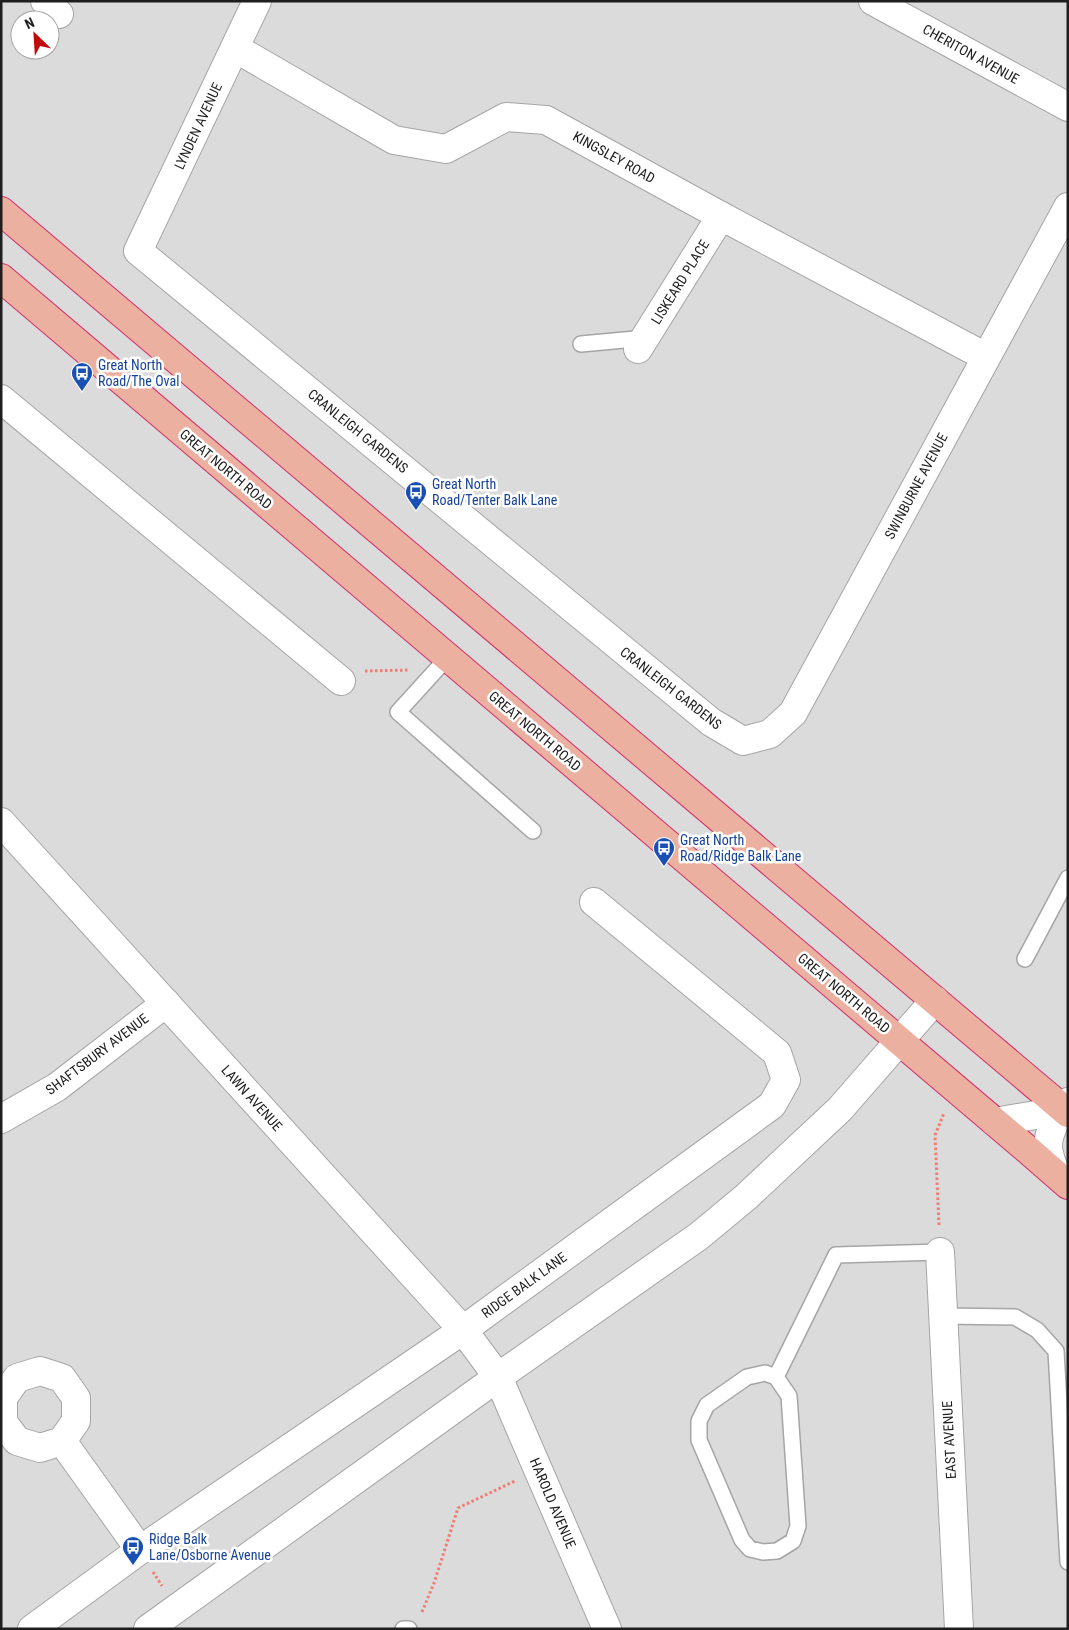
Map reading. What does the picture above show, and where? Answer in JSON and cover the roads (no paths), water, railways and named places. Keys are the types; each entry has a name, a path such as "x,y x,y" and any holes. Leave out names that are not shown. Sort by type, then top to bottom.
{"highway":[{"path":"1,210 935,1000 1066,1108"},
{"name":"GREAT NORTH ROAD","path":"1,278 442,663 900,1041 1061,1179"}],"street":[{"name":"LYNDEN AVENUE","path":"138,251 257,1"},
{"name":"CHERITON AVENUE","path":"873,1 1068,107"},
{"name":"KINGSLEY ROAD","path":"235,48 394,140 446,150 506,117 546,120 720,216 986,357"},
{"name":"SWINBURNE AVENUE","path":"743,741 770,734 793,714 1068,207"},
{"name":"LISKEARD PLACE","path":"642,343 720,216"},
{"name":"CRANLEIGH GARDENS","path":"138,251 711,722 743,741"},
{"path":"1,399 342,681"},
{"name":"LAWN AVENUE","path":"1,822 463,1330 498,1377"},
{"name":"RIDGE BALK LANE","path":"32,1629 140,1550 463,1330 772,1106 786,1080 777,1053 594,902"},
{"path":"148,1629 498,1377 699,1236 746,1198 840,1108 935,1000"},
{"name":"SHAFTSBURY AVENUE","path":"1,1119 57,1087 166,1003"},
{"path":"995,1122 1066,1108"},
{"path":"1061,1179 1048,1146 1052,1131 1066,1108"},
{"name":"EAST AVENUE","path":"940,1252 959,1629"},
{"name":"HAROLD AVENUE","path":"498,1377 607,1629"},
{"path":"62,1441 140,1550"}],"lane":[{"path":"581,344 642,343"},
{"path":"442,663 398,712 532,831"},
{"path":"1024,959 1066,884"},
{"path":"776,1377 836,1255 940,1252"},
{"path":"944,1316 1015,1316 1037,1330 1068,1364"},
{"path":"1056,1351 1068,1562"},
{"path":"765,1373 776,1377 789,1396 798,1526 792,1541 777,1551 763,1552 750,1549 742,1540 699,1440 699,1421 708,1405 747,1377 765,1373"},
{"path":"403,1629 414,1624"}],"place":[{"name":"Great North Road/The Oval","path":"82,392"},
{"name":"Great North Road/Tenter Balk Lane","path":"416,511"},
{"name":"Great North Road/Ridge Balk Lane","path":"664,867"},
{"name":"Ridge Balk Lane/Osborne Avenue","path":"133,1566"}]}
